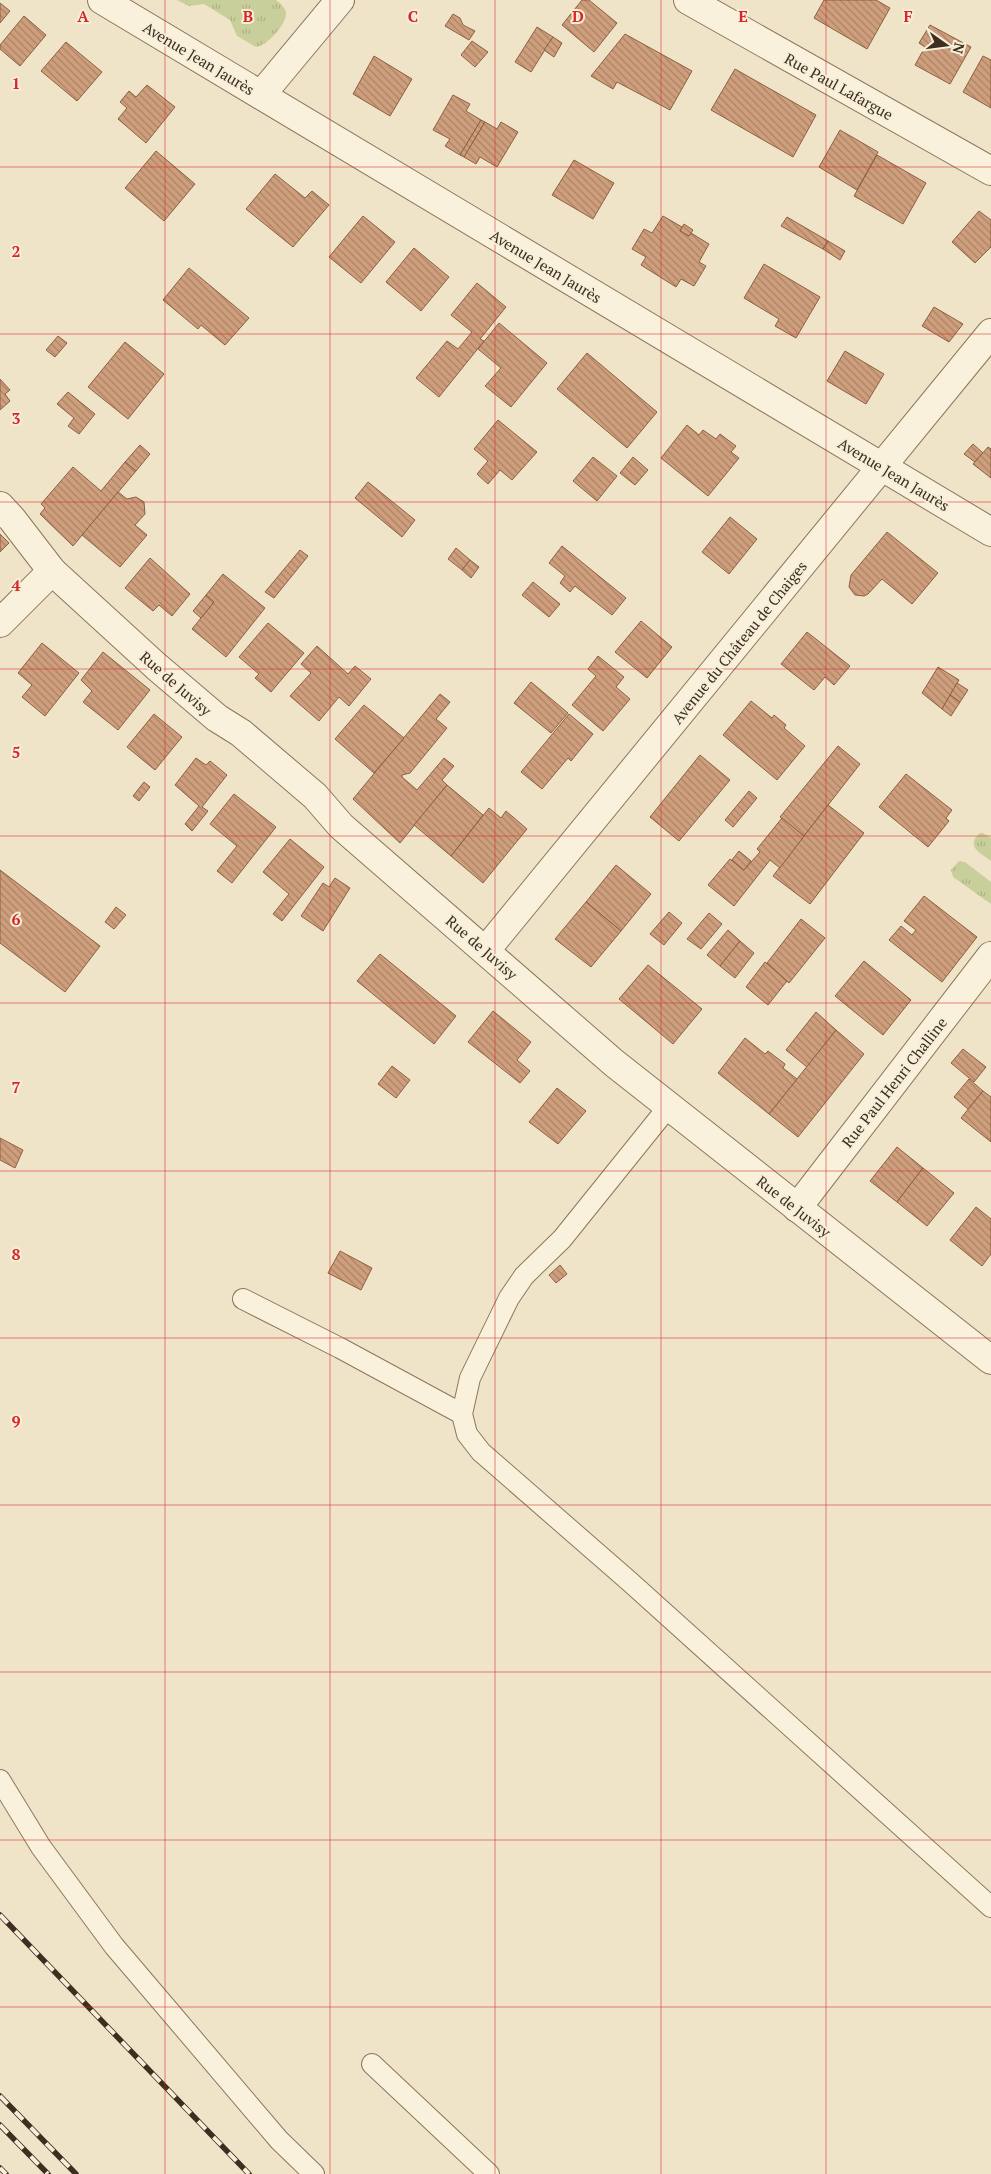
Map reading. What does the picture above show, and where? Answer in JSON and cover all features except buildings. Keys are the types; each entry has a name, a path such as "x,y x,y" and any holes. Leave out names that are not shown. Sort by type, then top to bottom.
{"street":[{"name":"Avenue Jean Jaurès","path":"102,0 991,532"},
{"path":"260,95 340,0"},
{"name":"Rue Paul Lafargue","path":"688,0 991,171"},
{"name":"Avenue du Château de Chaiges","path":"486,950 991,333"},
{"name":"Rue de Juvisy","path":"0,506 52,571 157,668 217,718 241,733 315,796 341,826 614,1062 991,1360"},
{"path":"0,623 52,571"},
{"name":"Rue Paul Henri Challine","path":"797,1208 991,956"}],"lane":[{"path":"669,1106 562,1239 524,1276 510,1298 470,1378 462,1414 467,1434 481,1452 629,1581 991,1907"},
{"path":"243,1299 340,1348 462,1414"},
{"path":"0,1780 41,1847 114,1946 279,2140 314,2174"},
{"path":"372,2064 490,2174"}],"green space":[{"path":"177,0 276,0 285,9 286,13 283,23 271,39 256,47 237,36 230,20 204,4 189,6"},
{"path":"980,833 991,838 991,861 979,852 974,845"},
{"path":"959,861 965,862 991,882 991,904 953,877 951,870"}],"railway":[{"path":"0,1915 249,2174"},
{"path":"0,2096 76,2174"},
{"path":"0,2125 48,2174"},
{"path":"0,2168 6,2174"}]}
